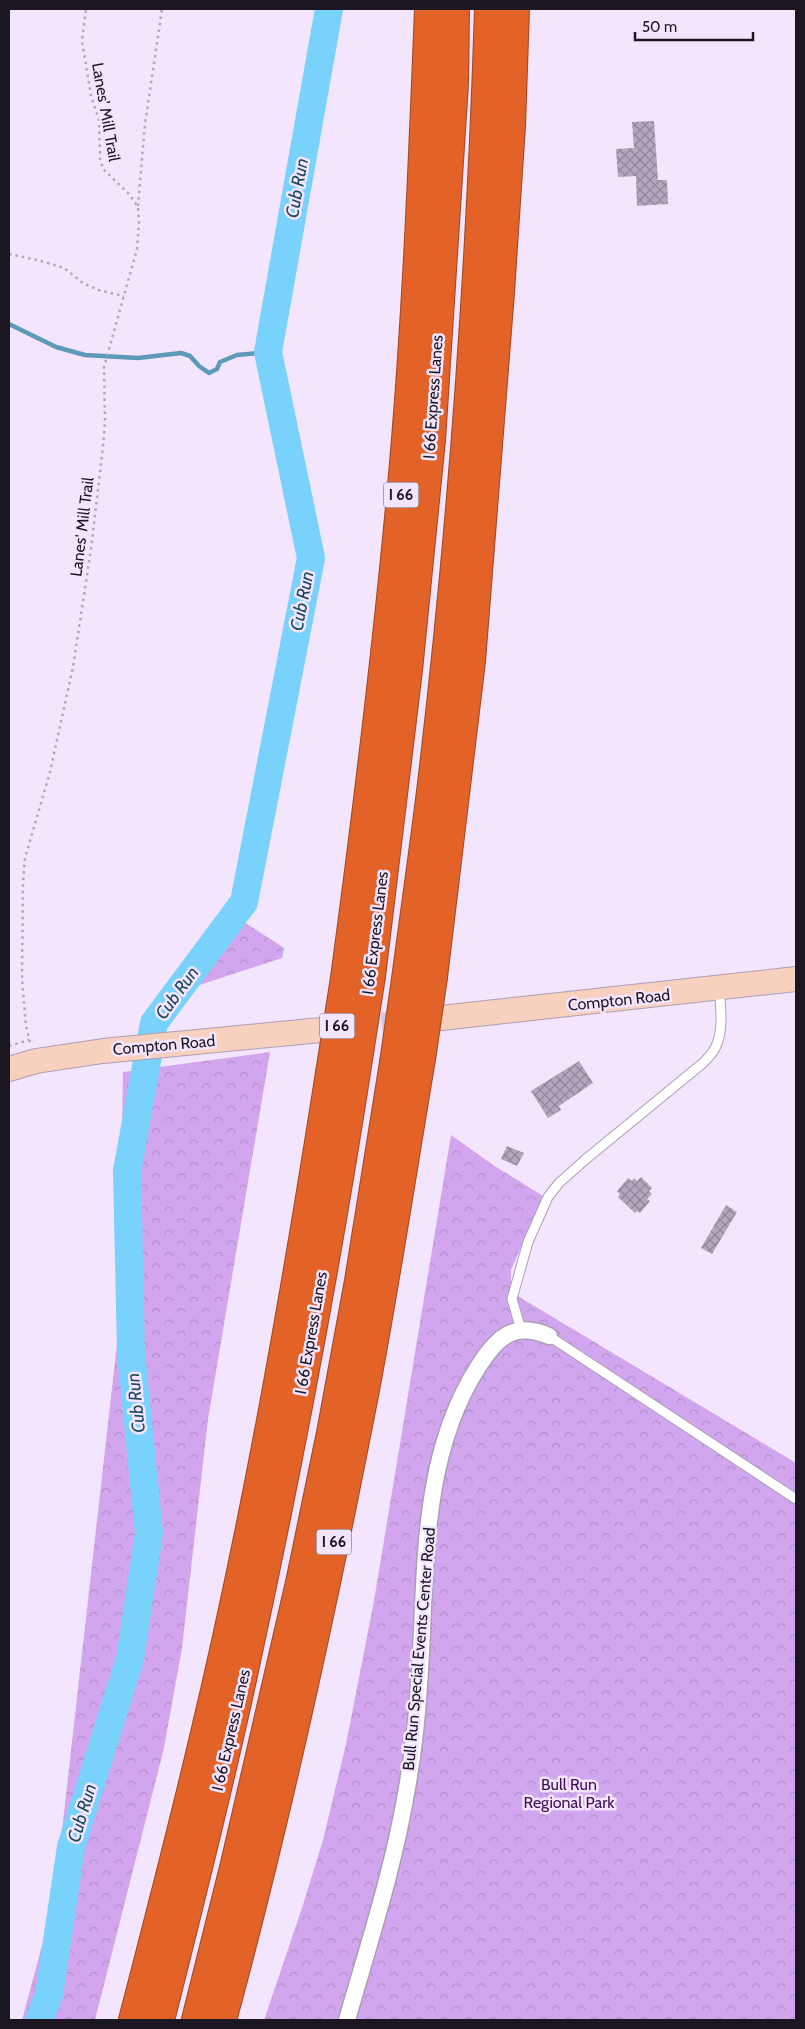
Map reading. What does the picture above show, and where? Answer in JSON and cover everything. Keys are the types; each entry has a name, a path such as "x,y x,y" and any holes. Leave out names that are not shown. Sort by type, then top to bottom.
{"highway":[{"name":"I 66","path":"133,2020 204,1741 248,1536 302,1253 343,1073 358,977 386,643 404,462 423,176 430,9"},
{"name":"I 66 Express Lanes","path":"358,977 408,670 431,440 454,84 455,9"},
{"path":"196,2020 240,1845 306,1555 331,1432 358,1282 394,1063 419,978 433,778 455,571 479,244 489,9"},
{"name":"I 66","path":"222,2020 275,1812 328,1571 373,1341 421,1059 419,978 471,662 500,292 511,126 515,9"},
{"name":"I 66 Express Lanes","path":"160,2020 225,1757 278,1507 334,1210 343,1073"}],"street":[{"name":"Compton Road","path":"441,1018 720,989 796,979"},
{"name":"Compton Road","path":"9,1069 33,1050 103,1050 321,1030"},
{"path":"521,1330 531,1330 549,1336"},
{"name":"Bull Run Special Events Center Road","path":"347,2020 396,1847 407,1788 419,1685 428,1531 433,1491 442,1449 460,1398 484,1357 503,1337 509,1333 521,1330"}],"lane":[{"path":"521,1330 512,1299 528,1242 548,1197 559,1183 586,1159 703,1063 714,1050 720,1029 720,989"},
{"path":"549,1336 796,1499"}],"path":[{"name":"Lanes' Mill Trail","path":"33,1050 26,1026 22,978 25,858 47,786 62,726 73,667 91,549 103,447 105,422 104,367 137,249 140,224 138,207 129,194 103,169 100,159 99,120 91,96 82,41 86,9"},
{"path":"138,207 138,183 145,124 162,9"},
{"path":"9,254 41,260 64,268 83,283 124,296"},
{"path":"9,1046 33,1050"}],"green space":[{"path":"227,911 284,948 282,958 184,990"},
{"path":"270,1052 208,1419 182,1648 164,1748 95,2020 22,2020 54,1901 119,1326 123,1072"},
{"name":"Bull Run Regional Park","path":"451,1135 493,1165 543,1196 511,1270 511,1292 796,1463 796,2020 264,2020 323,1840 346,1744 374,1601"}],"building":[{"path":"654,121 658,180 667,180 668,204 637,206 636,176 618,177 616,149 634,148 632,122"},
{"path":"579,1061 593,1083 559,1106 561,1110 548,1118 531,1091"},
{"path":"507,1146 524,1153 517,1166 501,1159"},
{"path":"641,1177 652,1188 649,1191 652,1194 647,1199 650,1201 640,1213 637,1211 635,1213 618,1197 620,1194 617,1191 628,1178 632,1181 634,1178 637,1181"},
{"path":"726,1205 737,1212 712,1254 701,1248"}],"waterway":[{"name":"Cub Run","path":"39,2020 49,1995 71,1847 130,1659 149,1533 131,1352 127,1171 154,1023 244,902 311,558 268,352 329,9"},
{"path":"9,324 56,347 85,355 138,358 181,353 190,356 209,373 217,369 220,362 237,355 268,352"}],"tunnel":[{"path":"346,1028 417,1021"}]}
